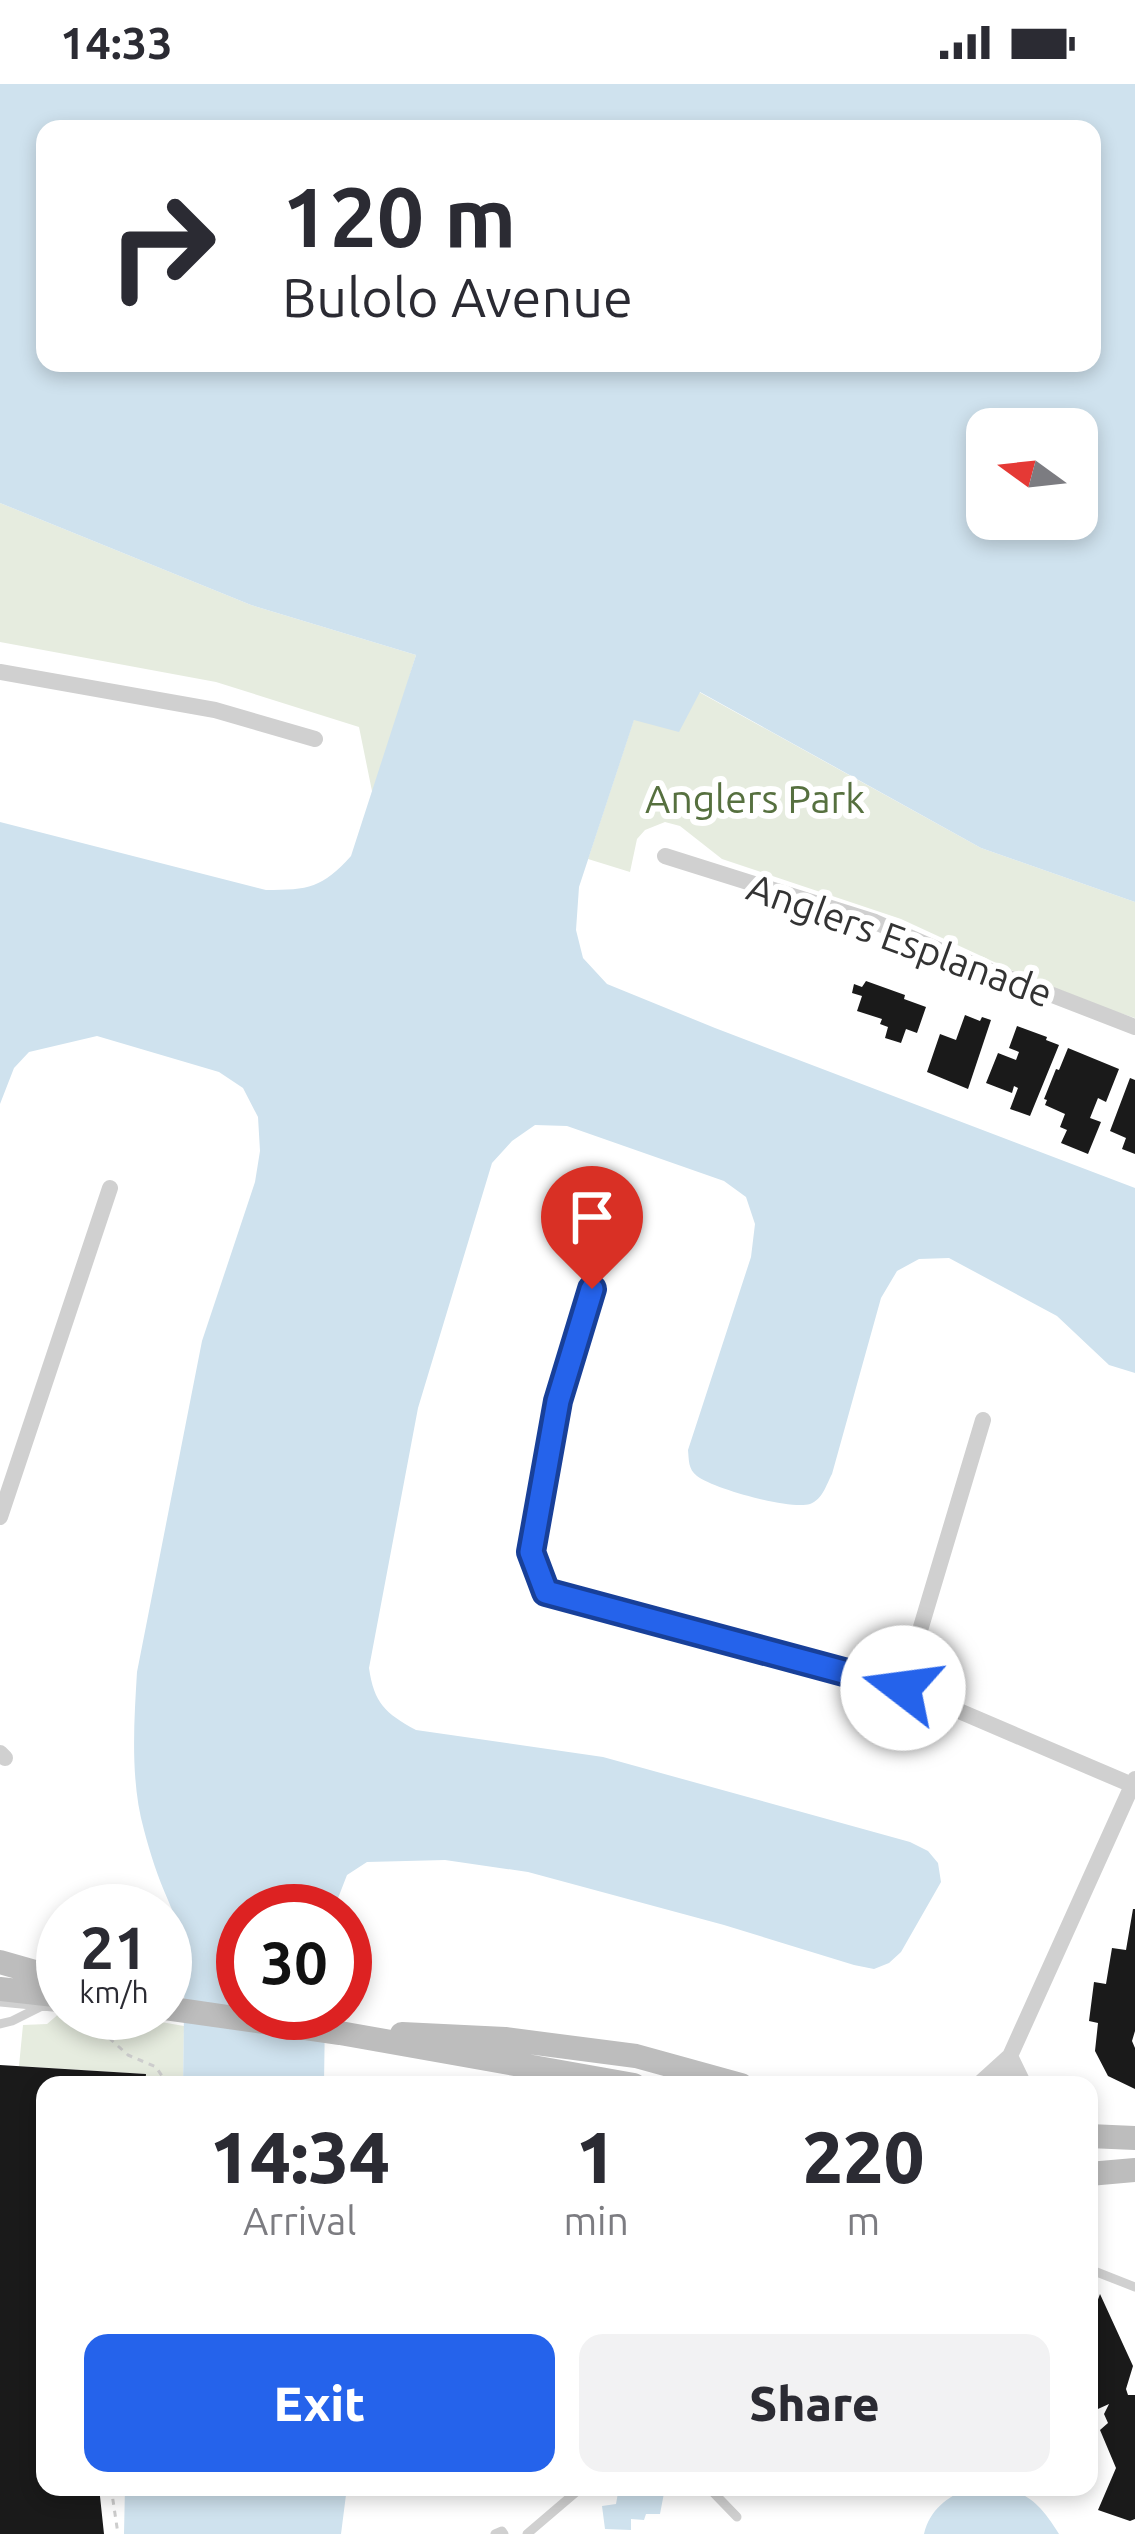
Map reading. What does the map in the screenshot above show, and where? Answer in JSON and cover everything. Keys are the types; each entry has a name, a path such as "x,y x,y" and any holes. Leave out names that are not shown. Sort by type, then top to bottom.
{"main road":[{"path":"0,1962 36,1972"},
{"path":"0,1989 36,1997"},
{"path":"192,2012 340,2033 434,2034 593,2076"},
{"path":"542,2065 636,2056 708,2076"},
{"path":"1098,2136 1135,2138"},
{"path":"1098,2173 1135,2170"}],"street":[{"path":"0,672 215,710 315,739"},
{"name":"Anglers Esplanade","path":"665,856 875,922 1135,1028"},
{"path":"0,1517 110,1188"},
{"path":"592,1289 558,1401 531,1552 546,1592 903,1688 1133,1782 1004,2076"},
{"path":"903,1688 983,1420"},
{"path":"988,2076 1010,2056"},
{"path":"1010,2056 1020,2076"}],"lane":[{"path":"0,2002 36,2001"},
{"path":"0,2024 36,2009"},
{"path":"1098,2273 1135,2287"},
{"path":"527,2534 571,2496"},
{"path":"716,2496 736,2517"}],"path":[{"path":"111,2040 128,2055 156,2067 162,2076"},
{"path":"112,2496 118,2534"}],"green space":[{"path":"0,503 251,605 416,655 373,796 359,727 216,682 0,642"},
{"name":"Anglers Park","path":"699,692 981,848 1135,902 1135,1018 1066,995 901,919 722,859 680,826 665,822 645,830 637,839 630,872 588,859 634,719"},
{"path":"36,2024 36,2040 184,2040 183,2076 19,2066 23,2025"}],"water":[{"path":"0,84 1135,84 1135,902 981,848 700,692 679,732 634,720 579,887 576,930 583,958 607,984 1135,1188 1135,1373 1109,1365 1057,1316 949,1258 919,1259 897,1271 881,1298 832,1474 818,1499 810,1504 786,1504 719,1487 694,1473 688,1450 751,1257 755,1224 746,1197 724,1181 567,1126 535,1125 492,1163 418,1408 369,1668 383,1706 416,1730 603,1757 910,1842 928,1851 938,1863 941,1882 901,1952 874,1969 528,1872 445,1860 367,1862 347,1875 344,1884 216,1884 216,2040 325,2040 324,2076 183,2076 184,2040 192,2040 192,1884 161,1884 154,1865 137,1791 137,1672 202,1341 255,1182 258,1117 243,1088 219,1072 97,1036 29,1052 14,1068 0,1104 0,822 266,890 314,885 351,856 416,655 251,605 0,503"},
{"path":"125,2496 346,2496 341,2534 124,2534"},
{"path":"617,2496 663,2496 660,2514 631,2519 631,2530 605,2529 602,2506 616,2504"},
{"path":"953,2496 1025,2496 1059,2534 924,2534 940,2505"}],"building":[{"path":"866,981 926,1007 917,1033 906,1029 901,1043 885,1038 888,1027 880,1024 882,1019 857,1011 862,996 852,993 854,984 862,987"},
{"path":"965,1015 991,1020 968,1089 927,1072 940,1034 956,1040"},
{"path":"1017,1026 1059,1045 1030,1116 1010,1109 1018,1088 1014,1086 1012,1093 986,1083 998,1053 1016,1060 1019,1052 1009,1048"},
{"path":"1068,1048 1119,1069 1106,1102 1098,1098 1090,1118 1101,1122 1088,1154 1061,1143 1067,1130 1060,1127 1065,1114 1045,1105"},
{"path":"1130,1078 1135,1080 1135,1154 1122,1149 1126,1138 1110,1131"},
{"path":"1133,1909 1135,2089 1108,2076 1095,2051 1098,2023 1089,2021 1094,1982 1106,1984 1112,1948 1126,1950"},
{"path":"0,2065 146,2074 36,2076 36,2496 100,2496 104,2534 0,2534"},
{"path":"1100,2294 1133,2366 1126,2389 1128,2395 1135,2395 1135,2519 1130,2521 1098,2510 1116,2468 1100,2430 1108,2423 1104,2414 1109,2404 1098,2409"}],"route":[{"path":"592,1289 558,1401 531,1552 546,1592 903,1688"}]}
